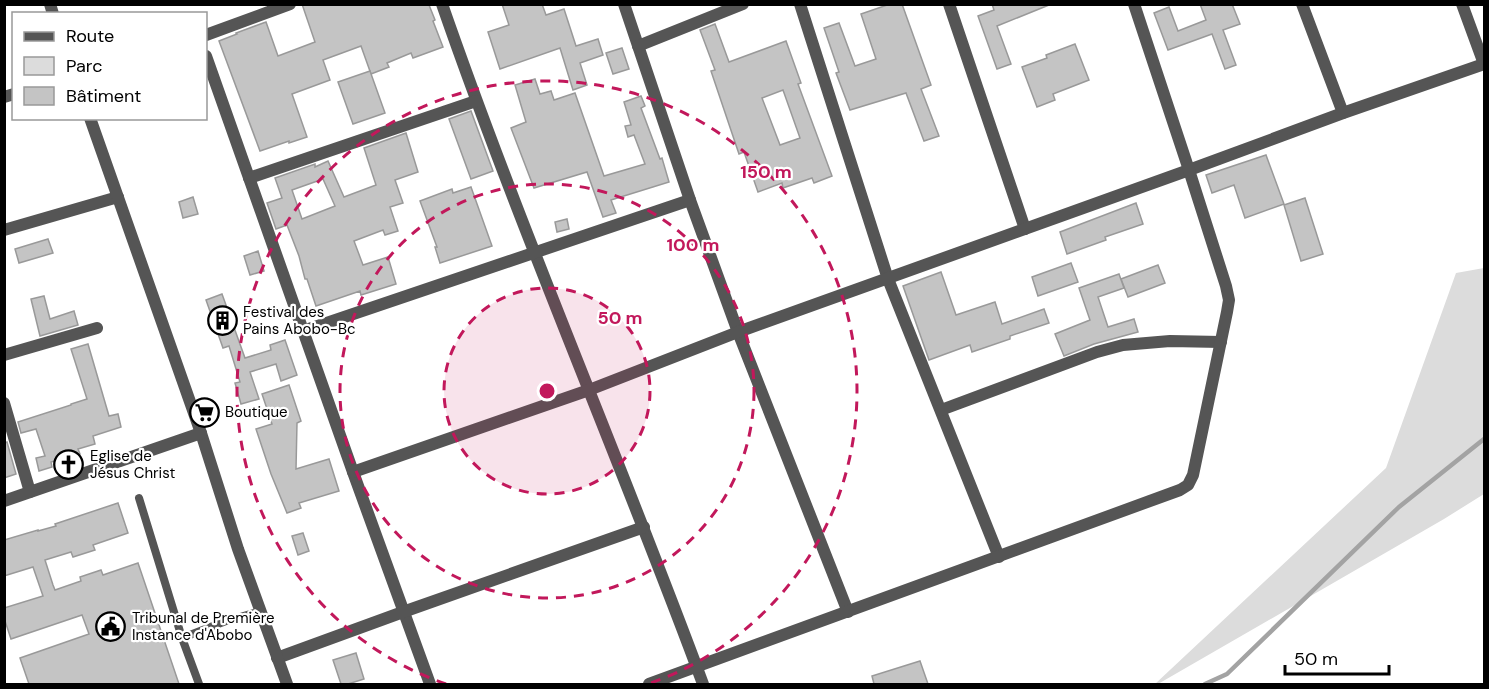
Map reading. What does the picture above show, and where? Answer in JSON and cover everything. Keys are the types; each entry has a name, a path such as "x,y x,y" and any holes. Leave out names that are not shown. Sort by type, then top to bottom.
{"street":[{"path":"207,34 271,8 290,4"},
{"path":"442,4 534,254 644,527 703,684"},
{"path":"624,4 690,200 738,332 848,612"},
{"path":"638,46 743,4"},
{"path":"800,4 888,279 999,557"},
{"path":"949,4 1026,229"},
{"path":"649,684 999,557 1180,490 1188,485 1192,476 1229,300 1134,4"},
{"path":"1302,4 1343,113"},
{"path":"353,472 590,390 738,332 1484,64 1462,4"},
{"path":"207,59 430,684"},
{"path":"249,178 476,101"},
{"path":"91,120 201,433 238,549 287,684"},
{"path":"4,230 118,197"},
{"path":"303,331 690,200"},
{"path":"4,356 97,328"},
{"path":"941,410 1097,352 1124,345 1170,341 1221,342"},
{"path":"4,402 30,492"},
{"path":"4,501 201,433"},
{"path":"277,658 644,527"}],"lane":[{"path":"139,498 182,638 199,684"},
{"path":"182,638 226,621 261,611"}],"green space":[{"path":"1484,268 1484,494 1155,684 1386,468 1456,273"}],"building":[{"path":"302,4 429,5 443,47 413,58 411,53 387,63 389,67 371,74 361,46 323,60 330,80 292,94 307,137 260,151 219,41 266,22 278,56 315,42"},
{"path":"502,4 542,4 546,15 564,9 576,46 598,39 603,55 580,63 587,85 573,90 560,48 500,69 488,32 509,25"},
{"path":"890,4 902,4 931,85 921,89 939,136 924,141 906,93 850,110 836,73 839,72 824,28 839,23 855,66 876,59 861,14"},
{"path":"992,4 1049,5 997,26 1011,64 997,69 978,16 994,10"},
{"path":"1200,4 1232,4 1240,24 1223,30 1236,65 1225,69 1212,34 1168,50 1154,13 1169,7 1178,31 1206,20"},
{"path":"715,24 729,62 786,41 801,83 798,84 832,176 814,183 812,178 783,188 782,183 758,192 744,152 739,154 711,71 715,70 700,30","holes":["783,90 800,138 780,145 762,98"]},
{"path":"1075,44 1089,80 1053,94 1055,100 1037,107 1022,67"},
{"path":"622,48 629,69 613,74 606,53"},
{"path":"370,71 385,113 353,124 338,82"},
{"path":"535,79 540,94 551,91 554,100 575,93 604,176 645,164 634,135 628,137 625,126 631,125 624,102 641,96 645,106 641,108 660,159 662,158 669,182 611,200 616,213 603,217 587,172 534,188 511,128 526,122 515,85"},
{"path":"471,111 493,171 471,179 449,119"},
{"path":"406,133 418,172 395,180 403,203 390,207 398,231 385,235 383,230 354,241 363,265 388,257 396,284 361,295 360,291 316,306 287,225 276,229 267,203 282,198 275,178 328,161 344,197 376,185 364,148","holes":["323,179 335,206 302,219 292,190"]},
{"path":"1266,155 1284,204 1245,218 1234,185 1212,193 1206,175"},
{"path":"471,187 492,246 440,263 435,247 437,247 420,201 452,189 453,193"},
{"path":"193,197 198,214 183,218 179,202"},
{"path":"1305,198 1323,254 1301,261 1284,205"},
{"path":"1136,203 1143,224 1105,237 1106,240 1067,254 1060,232"},
{"path":"567,219 569,229 557,232 555,222"},
{"path":"48,239 53,253 19,263 15,249"},
{"path":"258,251 264,271 250,275 244,256"},
{"path":"1071,263 1078,282 1038,296 1032,277"},
{"path":"1158,265 1165,283 1128,297 1121,279"},
{"path":"941,272 956,315 995,302 1002,324 1044,309 1049,323 972,352 970,345 929,360 903,286"},
{"path":"1119,274 1124,288 1098,297 1108,327 1134,319 1138,332 1094,344 1064,356 1055,334 1090,320 1079,288"},
{"path":"222,294 245,358 271,350 270,345 285,340 297,375 281,381 276,364 250,372 259,399 241,404 235,383 240,382 229,346 223,348 206,300"},
{"path":"44,296 50,319 74,311 78,325 40,336 31,299"},
{"path":"88,344 109,416 118,414 121,427 93,436 95,444 78,449 80,454 51,462 52,467 39,471 36,458 45,456 36,429 21,433 18,422 87,399 71,349"},
{"path":"289,385 301,421 297,423 296,469 329,459 339,491 299,503 301,508 287,513 256,429 272,424 262,394"},
{"path":"7,442 16,474 4,478 4,443"},
{"path":"118,503 128,533 93,545 95,550 73,557 71,552 45,560 53,585 55,590 81,581 80,577 101,570 103,575 138,563 179,684 29,684 20,658 89,634 82,615 11,639 4,618 4,608 43,596 33,567 4,576 4,540 56,526 55,524"},
{"path":"303,533 309,551 298,555 292,536"},
{"path":"356,653 364,679 341,684 333,660"},
{"path":"920,661 928,684 874,684 872,676"}],"waterway":[{"path":"1205,684 1227,674 1399,507 1484,439"}],"place":[{"name":"Festival des Pains Abobo-Bc","path":"222,321"},
{"name":"Boutique","path":"204,412"},
{"name":"Eglise de Jésus Christ","path":"69,465"},
{"name":"Tribunal de Première Instance d'Abobo","path":"111,627"}]}
